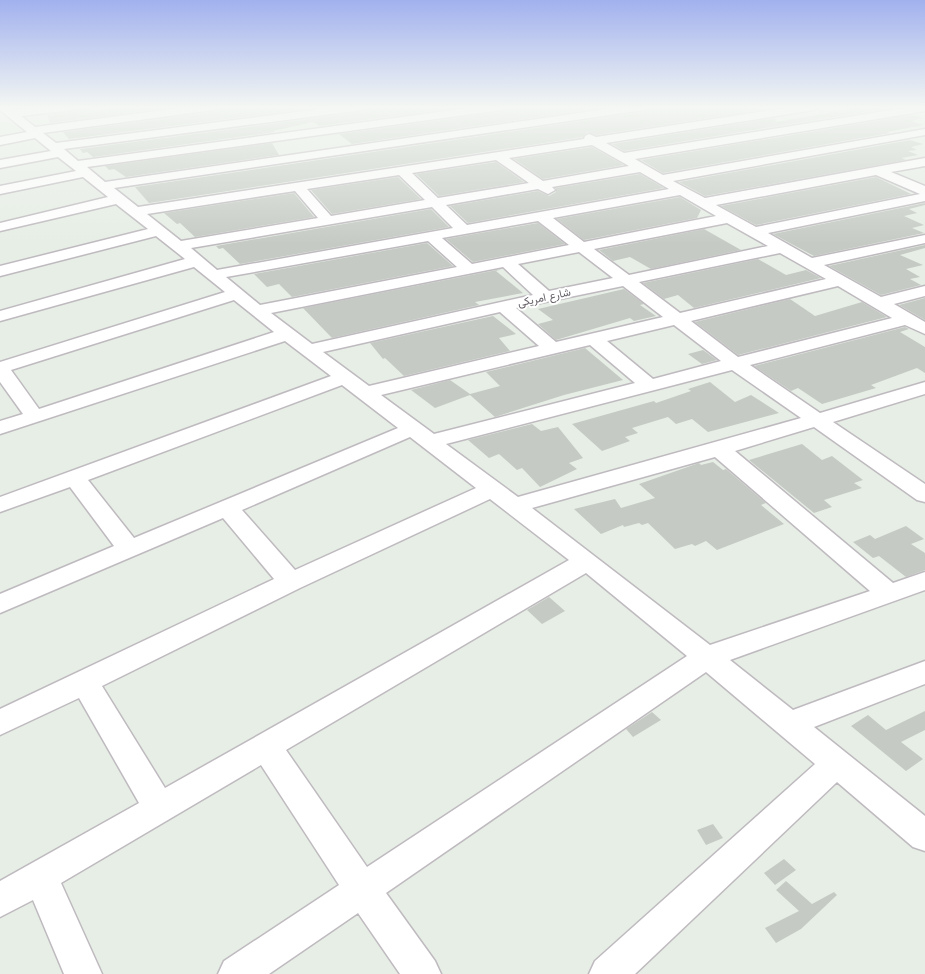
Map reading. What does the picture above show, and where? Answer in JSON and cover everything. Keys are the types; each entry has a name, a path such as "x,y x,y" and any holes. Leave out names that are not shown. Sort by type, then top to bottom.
{"street":[{"path":"0,164 15,152"},
{"path":"0,190 26,152"},
{"path":"58,152 178,246 257,311 587,561 838,763 925,836"},
{"path":"295,152 299,157"},
{"path":"0,227 119,199 238,166 332,152"},
{"path":"437,152 452,163"},
{"path":"119,199 259,193 521,152"},
{"path":"615,152 925,329"},
{"path":"623,157 652,152"},
{"path":"660,179 804,152"},
{"path":"801,153 851,176"},
{"path":"498,156 578,210"},
{"path":"702,203 925,162"},
{"path":"238,166 259,193"},
{"path":"178,246 641,168"},
{"path":"402,171 466,231"},
{"path":"878,171 925,191"},
{"path":"298,187 328,221"},
{"path":"0,316 205,268 392,244 681,191"},
{"path":"753,232 925,197"},
{"path":"907,201 925,209"},
{"path":"364,215 392,244"},
{"path":"542,217 735,363 925,495"},
{"path":"257,311 729,218"},
{"path":"0,271 158,231"},
{"path":"432,237 468,268"},
{"path":"808,264 925,239"},
{"name":"شارع امريكى","path":"308,350 503,306 781,248"},
{"path":"505,261 545,297"},
{"path":"364,393 839,281"},
{"path":"878,303 925,291"},
{"path":"35,417 0,368 236,294"},
{"path":"503,306 552,348"},
{"path":"0,604 228,509 421,436 650,386 907,319"},
{"path":"0,428 287,334"},
{"path":"594,339 650,386"},
{"path":"0,505 344,378"},
{"path":"515,505 925,388"},
{"path":"719,448 889,593"},
{"path":"74,478 130,549"},
{"path":"0,722 291,582 494,489"},
{"path":"228,509 291,582"},
{"path":"0,900 587,561"},
{"path":"237,974 707,657 925,581"},
{"path":"790,724 925,672"},
{"path":"84,682 159,807"},
{"path":"266,748 422,974"},
{"path":"608,974 838,763"},
{"path":"41,876 82,974"}],"building":[{"path":"88,152 126,152 93,157"},
{"path":"203,152 278,152 279,155 126,177 114,169 109,170 105,166"},
{"path":"369,152 481,152 149,203 135,187"},
{"path":"557,152 602,152 624,165 543,179 514,159"},
{"path":"686,152 780,152 663,173 641,160"},
{"path":"842,152 912,152 918,155 902,158 906,160 705,196 679,182"},
{"path":"496,162 524,182 439,196 416,174"},
{"path":"640,174 664,188 468,223 450,206 538,191 549,196 556,192 556,188"},
{"path":"398,177 421,199 332,214 311,190"},
{"path":"876,177 911,194 756,225 721,206"},
{"path":"294,193 314,217 195,237 180,223 177,224 164,213"},
{"path":"680,197 701,210 697,218 584,240 557,219"},
{"path":"925,203 925,205 909,209 917,213 904,216 924,225 912,228 924,233 814,256 773,234"},
{"path":"431,209 449,227 240,264 223,248 219,249 216,246"},
{"path":"538,223 565,244 473,262 446,239"},
{"path":"704,229 741,250 651,269 630,257 613,261 599,250"},
{"path":"427,243 453,266 292,297 279,284 267,287 254,274"},
{"path":"925,245 925,248 900,255 923,265 906,269 920,277 910,279 921,285 881,295 829,266"},
{"path":"758,259 786,275 806,270 821,278 694,308 678,295 664,299 643,283"},
{"path":"502,269 496,271 523,293 475,302 479,305 332,338 303,308"},
{"path":"624,289 644,304 640,305 656,316 634,321 630,318 556,340 538,324 553,320 538,309"},
{"path":"925,298 925,320 899,305"},
{"path":"790,299 815,316 862,302 887,317 738,355 695,322"},
{"path":"493,316 516,334 499,338 510,351 404,376 385,358 383,359 370,343"},
{"path":"905,327 909,329 900,332 925,347 925,373 917,368 871,385 876,388 822,404 798,388 791,391 754,366"},
{"path":"585,348 623,380 564,395 495,417 470,395 435,408 411,390 450,380 470,394 500,386 486,372"},
{"path":"703,350 717,360 702,364 688,354"},
{"path":"710,382 735,402 751,395 779,413 708,432 692,419 676,424 668,417 632,428 638,433 625,437 630,441 602,451 572,424 654,401 656,403 691,391 688,389"},
{"path":"532,424 541,431 558,427 583,458 569,463 577,469 540,487 522,468 517,470 499,454 489,458 468,440"},
{"path":"802,444 822,460 832,456 863,480 854,483 862,488 824,500 832,507 814,513 749,460"},
{"path":"713,462 723,470 726,469 766,503 761,505 784,524 717,550 706,541 695,546 692,544 675,549 648,523 624,527 623,525 601,534 574,509 615,499 621,508 655,498 639,484 699,463 701,465"},
{"path":"906,526 924,539 911,544 925,553 925,570 906,577 879,556 873,558 853,542 870,535 875,539"},
{"path":"549,597 565,611 542,624 527,610"},
{"path":"925,711 925,730 901,742 923,759 906,771 851,726 868,715 886,730"},
{"path":"652,712 661,720 633,737 626,729"},
{"path":"713,824 723,838 706,845 697,830"},
{"path":"784,859 796,870 775,885 764,873"},
{"path":"786,881 812,904 834,892 837,895 801,929 776,943 765,928 799,911 776,890"}]}
